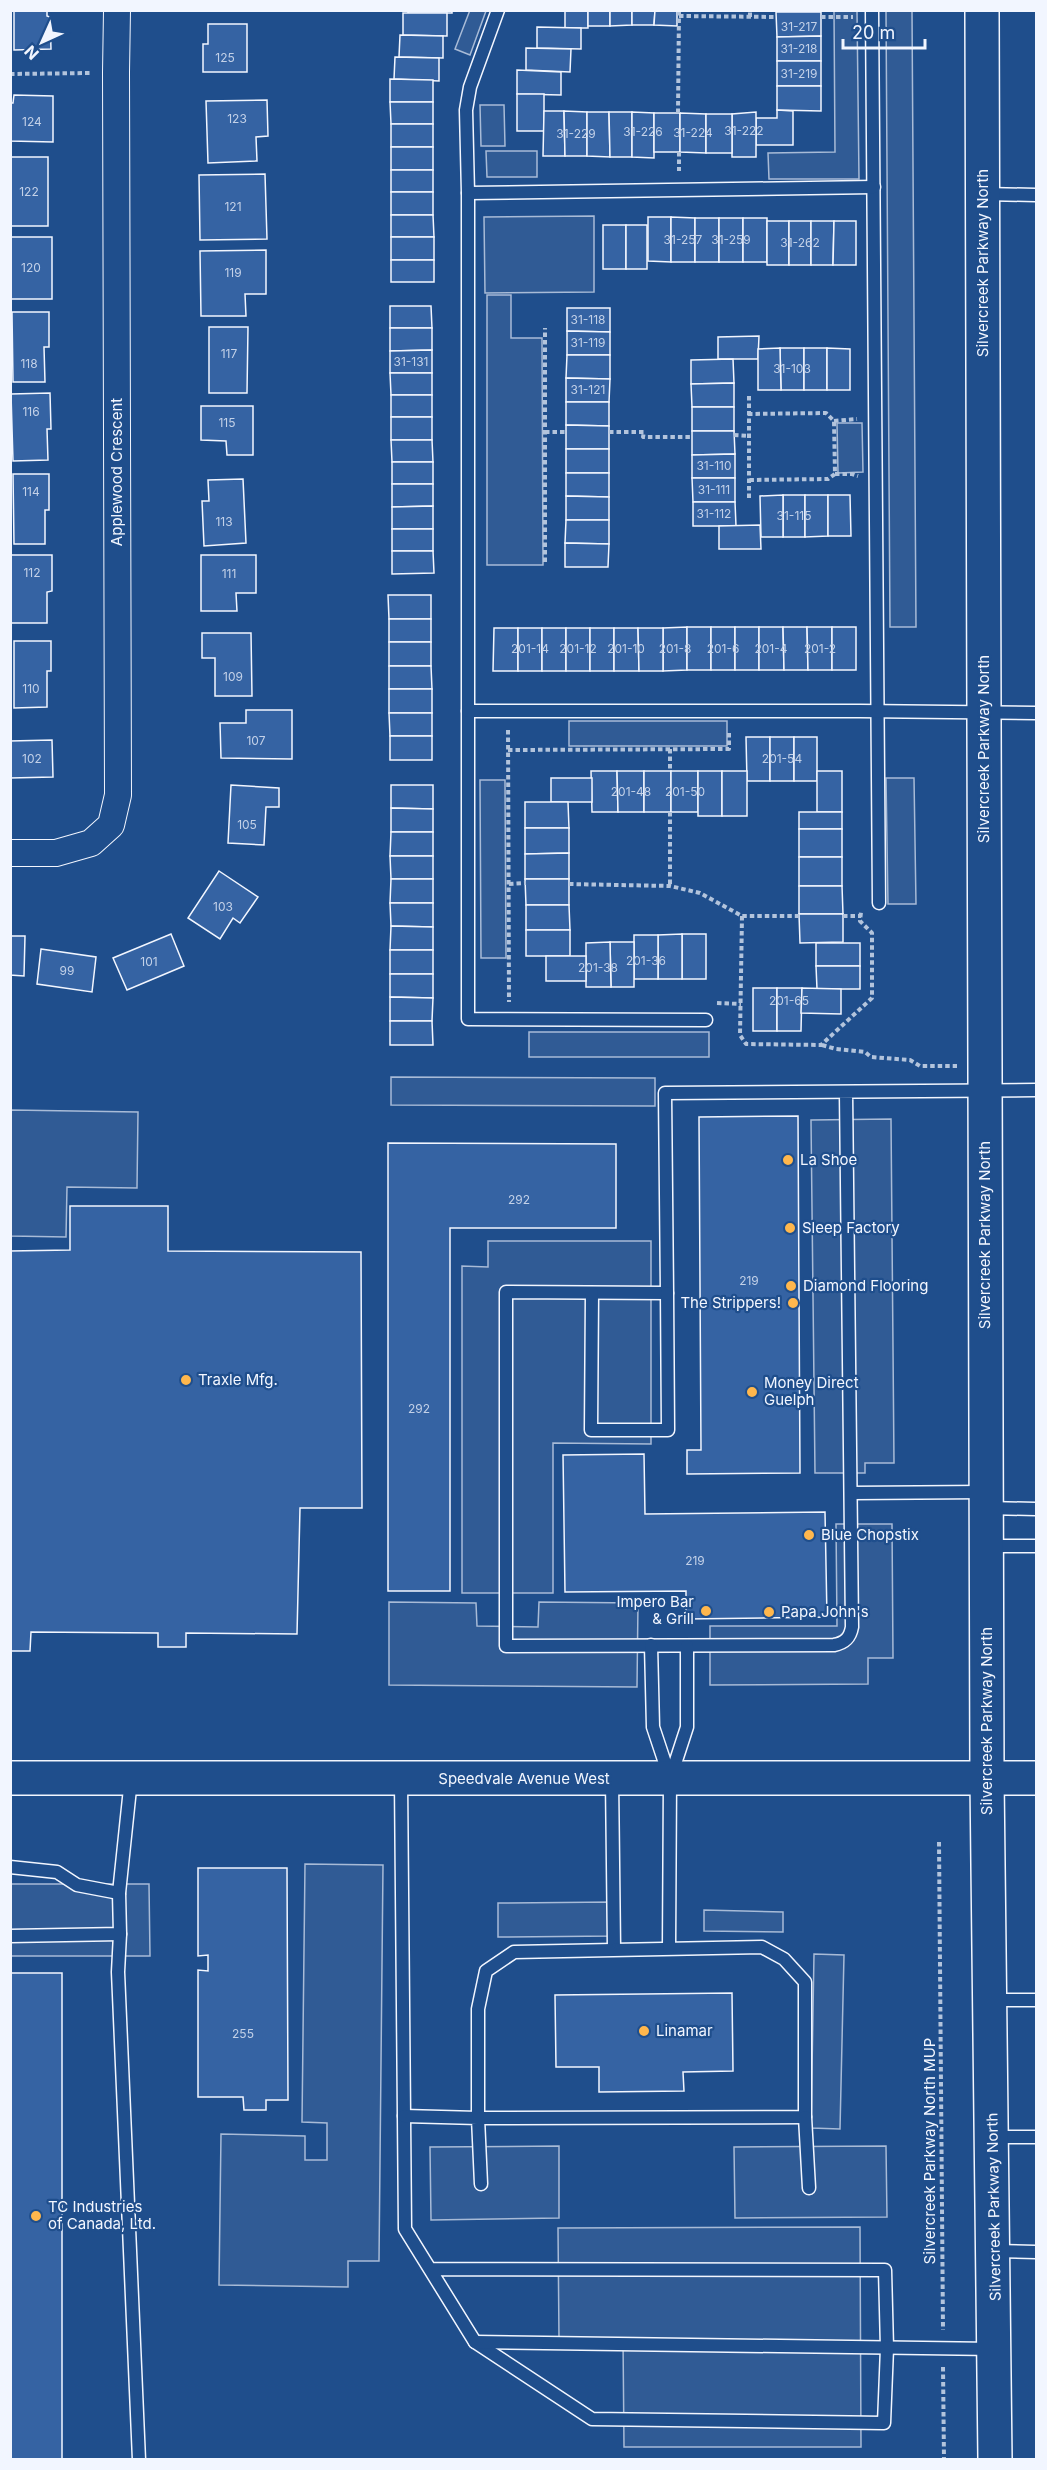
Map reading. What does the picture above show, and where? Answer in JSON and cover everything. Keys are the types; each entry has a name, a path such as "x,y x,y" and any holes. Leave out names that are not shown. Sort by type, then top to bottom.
{"main road":[{"name":"Silvercreek Parkway North","path":"982,10 987,1779 996,2460"},
{"name":"Speedvale Avenue West","path":"10,1778 1036,1778"}],"street":[{"name":"Applewood Crescent","path":"10,853 56,853 91,843 111,825 118,795 117,10"}],"lane":[{"path":"498,10 470,87 466,110 468,193 468,1019 706,1020"},
{"path":"872,14 879,903"},
{"path":"468,193 874,187"},
{"path":"982,194 1036,195"},
{"path":"468,711 1036,713"},
{"path":"592,1293 591,1430 668,1430 665,1093 846,1093 984,1078 1036,1090"},
{"path":"667,1293 507,1292 506,1646 834,1646 842,1644 848,1639 852,1627 846,1093"},
{"path":"851,1493 986,1500 1036,1509"},
{"path":"987,1546 1036,1546"},
{"path":"651,1645 653,1727 670,1779"},
{"path":"669,1948 670,1779 687,1727 687,1646"},
{"path":"131,1778 119,1893 118,1972 139,2460"},
{"path":"401,1779 405,2229 430,2269 476,2342 592,2419 884,2423 885,2270 430,2269"},
{"path":"612,1779 614,1948"},
{"path":"10,1867 57,1872 77,1885 119,1893"},
{"path":"10,1936 120,1934"},
{"path":"481,2184 478,2118 478,2009 486,1971 514,1952 614,1948 762,1947 784,1959 806,1982 805,2117 809,2188"},
{"path":"991,2000 1036,2000"},
{"path":"404,2116 478,2118 805,2117"},
{"path":"993,2137 1036,2137"},
{"path":"994,2251 1036,2252"},
{"path":"476,2342 995,2349"}],"path":[{"path":"678,113 679,10"},
{"path":"750,10 750,17"},
{"path":"821,17 872,14"},
{"path":"679,16 776,17"},
{"path":"10,74 116,72"},
{"path":"545,328 542,377 545,432 542,455 545,562"},
{"path":"748,396 749,500"},
{"path":"748,414 826,413 834,421 835,474 828,479 749,480"},
{"path":"545,432 566,432"},
{"path":"609,432 644,432 643,437 692,438"},
{"path":"734,435 749,436"},
{"path":"508,711 510,1019"},
{"path":"508,750 729,748 729,711"},
{"path":"670,749 670,771"},
{"path":"670,813 670,886"},
{"path":"509,884 526,883"},
{"path":"569,884 670,886 700,893 742,916 800,916"},
{"path":"821,1045 872,998 872,933 861,921 861,913 843,916"},
{"path":"742,916 740,1035 746,1044 821,1045 865,1052 871,1057 910,1060 920,1066 984,1078"},
{"name":"Silvercreek Parkway North MUP","path":"939,1842 944,2460"}],"shaded area":[{"path":"470,10 486,11 470,55 455,49"},
{"path":"834,11 857,11 859,179 769,179 768,153 835,152"},
{"path":"886,11 912,11 916,627 890,627"},
{"path":"480,105 504,105 505,146 481,146"},
{"path":"486,151 537,151 537,177 487,177"},
{"path":"594,216 594,292 485,293 484,217"},
{"path":"487,295 511,295 511,338 542,338 543,565 487,565"},
{"path":"837,423 862,423 863,472 838,473"},
{"path":"569,721 727,721 727,746 569,746"},
{"path":"886,778 914,778 916,904 888,904"},
{"path":"480,780 505,780 506,958 481,958"},
{"path":"529,1032 709,1032 709,1057 529,1057"},
{"path":"391,1077 655,1078 655,1106 391,1105"},
{"path":"11,1110 138,1112 137,1188 67,1187 66,1237 11,1236"},
{"path":"891,1119 894,1463 865,1463 865,1473 815,1473 811,1120"},
{"path":"488,1241 651,1241 651,1444 553,1443 553,1593 462,1593 462,1266 488,1267"},
{"path":"836,1524 892,1524 893,1658 868,1658 868,1684 710,1685 710,1626 837,1626"},
{"path":"389,1602 476,1603 477,1626 538,1627 539,1602 638,1603 637,1687 389,1685"},
{"path":"305,1864 383,1865 379,2261 348,2261 348,2287 219,2285 221,2134 305,2136 305,2160 327,2160 327,2123 302,2122"},
{"path":"10,1884 149,1884 150,1956 11,1956"},
{"path":"613,1902 613,1936 498,1937 498,1903"},
{"path":"704,1910 783,1912 783,1932 704,1931"},
{"path":"814,1954 844,1955 840,2129 811,2128"},
{"path":"559,2146 559,2218 431,2220 430,2147"},
{"path":"886,2146 887,2217 735,2218 734,2147"},
{"path":"860,2227 861,2447 624,2447 623,2338 559,2338 558,2228"}],"building":[{"path":"14,10 47,10 47,16 50,17 51,49 14,50"},
{"path":"408,10 452,10 452,13 408,13"},
{"path":"565,10 588,10 588,28 565,28"},
{"path":"588,10 610,10 610,26 588,26"},
{"path":"610,10 632,10 632,25 610,26"},
{"path":"632,10 655,10 654,25 632,25"},
{"path":"655,10 677,10 677,26 654,25"},
{"path":"776,12 821,12 821,36 777,37"},
{"path":"403,13 447,13 447,36 403,35"},
{"path":"208,24 247,24 247,72 203,72 203,44 208,44"},
{"path":"537,27 581,28 581,49 537,48"},
{"path":"400,35 443,36 443,58 399,57"},
{"path":"821,36 821,61 777,61 777,37"},
{"path":"526,48 571,49 570,72 526,70"},
{"path":"395,57 439,58 439,81 394,79"},
{"path":"777,61 821,61 821,86 777,86"},
{"path":"517,70 561,72 561,95 517,94"},
{"path":"390,79 433,80 433,102 390,102"},
{"path":"777,86 821,86 821,111 777,110"},
{"path":"517,94 544,94 544,131 517,131"},
{"path":"14,95 53,96 53,142 10,141 10,103 13,103"},
{"path":"267,100 268,136 256,137 257,161 208,163 206,101"},
{"path":"390,102 433,102 433,124 391,124"},
{"path":"777,110 793,111 793,145 756,145 756,118 777,118"},
{"path":"544,111 564,111 565,156 543,156"},
{"path":"564,111 587,112 587,156 565,156"},
{"path":"587,112 609,112 610,157 587,156"},
{"path":"609,112 632,112 632,157 610,157"},
{"path":"632,112 654,113 654,158 632,157"},
{"path":"756,112 756,157 732,157 732,114"},
{"path":"654,113 680,113 680,152 654,152"},
{"path":"680,113 706,114 706,153 680,152"},
{"path":"706,114 732,114 732,153 706,153"},
{"path":"391,124 433,124 433,147 391,147"},
{"path":"391,147 433,147 433,170 391,170"},
{"path":"10,157 48,157 48,226 10,226"},
{"path":"391,170 433,170 433,192 391,192"},
{"path":"265,174 267,239 200,240 199,175"},
{"path":"391,192 433,192 433,215 391,215"},
{"path":"391,215 433,215 434,237 391,237"},
{"path":"648,217 671,217 671,262 648,261"},
{"path":"671,217 695,218 695,262 671,262"},
{"path":"695,218 719,218 719,262 695,262"},
{"path":"719,218 743,218 743,262 719,262"},
{"path":"743,218 767,218 767,262 743,262"},
{"path":"767,221 789,221 789,265 767,265"},
{"path":"789,221 811,221 811,265 789,265"},
{"path":"811,221 834,221 833,265 811,265"},
{"path":"834,221 856,221 856,265 833,265"},
{"path":"603,225 626,225 626,269 603,269"},
{"path":"626,225 647,225 647,269 626,269"},
{"path":"10,237 52,237 52,299 10,299"},
{"path":"391,237 434,237 434,260 391,260"},
{"path":"266,250 266,294 245,294 246,316 201,316 200,251"},
{"path":"391,260 434,260 434,282 391,282"},
{"path":"390,306 431,306 432,328 390,328"},
{"path":"567,308 610,308 610,332 567,331"},
{"path":"12,312 49,312 49,347 44,347 45,382 13,382"},
{"path":"209,327 248,327 247,393 209,393"},
{"path":"390,328 432,328 432,350 390,351"},
{"path":"567,331 610,332 610,355 567,355"},
{"path":"759,336 758,359 718,359 718,337"},
{"path":"780,348 804,348 804,390 781,390"},
{"path":"780,348 781,390 758,390 758,349"},
{"path":"804,348 827,348 827,390 804,390"},
{"path":"827,348 850,349 850,390 827,390"},
{"path":"432,350 432,373 390,373 390,351"},
{"path":"567,355 610,355 610,379 566,378"},
{"path":"733,359 734,383 691,384 691,360"},
{"path":"390,373 432,373 432,395 391,395"},
{"path":"566,378 610,379 609,402 566,402"},
{"path":"734,383 734,407 692,407 691,384"},
{"path":"50,393 51,429 47,429 48,460 13,461 11,394"},
{"path":"391,395 432,395 432,417 391,417"},
{"path":"566,402 609,402 609,426 566,425"},
{"path":"201,406 253,406 253,455 227,455 226,441 201,440"},
{"path":"692,407 734,407 734,431 692,431"},
{"path":"391,417 432,417 432,440 391,440"},
{"path":"566,425 609,426 609,449 566,449"},
{"path":"692,431 734,431 735,454 692,455"},
{"path":"391,440 432,440 433,462 392,462"},
{"path":"566,449 609,449 609,473 566,473"},
{"path":"735,454 735,478 692,478 692,455"},
{"path":"392,462 433,462 433,484 392,484"},
{"path":"566,473 609,473 609,497 566,496"},
{"path":"13,474 49,474 49,510 45,510 45,544 14,544"},
{"path":"692,478 735,478 735,502 693,502"},
{"path":"243,479 246,543 204,546 202,501 209,501 208,480"},
{"path":"392,484 433,484 433,506 392,507"},
{"path":"783,495 805,495 805,537 783,537"},
{"path":"783,495 783,537 761,537 760,496"},
{"path":"805,495 828,495 828,536 805,537"},
{"path":"828,495 850,495 851,536 828,536"},
{"path":"566,496 609,497 609,520 566,520"},
{"path":"693,502 735,502 736,526 693,526"},
{"path":"433,506 433,529 392,529 392,507"},
{"path":"566,520 609,520 609,544 565,543"},
{"path":"760,525 761,549 719,549 719,526"},
{"path":"392,529 433,529 433,551 392,551"},
{"path":"565,543 609,544 608,567 565,567"},
{"path":"392,551 433,551 434,573 392,574"},
{"path":"11,555 52,555 52,591 47,592 47,623 11,623"},
{"path":"201,555 256,555 256,593 236,593 237,611 201,611"},
{"path":"388,595 431,595 431,619 389,619"},
{"path":"389,619 431,619 431,642 389,642"},
{"path":"687,627 687,670 663,671 663,628"},
{"path":"687,627 711,627 711,670 687,670"},
{"path":"711,627 735,627 735,670 711,670"},
{"path":"735,627 759,627 759,670 735,670"},
{"path":"759,627 783,627 784,670 759,670"},
{"path":"783,627 807,627 808,670 784,670"},
{"path":"807,627 832,627 832,670 808,670"},
{"path":"832,627 856,627 856,670 832,670"},
{"path":"494,628 518,628 518,671 493,671"},
{"path":"518,628 542,628 542,671 518,671"},
{"path":"542,628 566,628 566,671 542,671"},
{"path":"566,628 590,628 590,671 566,671"},
{"path":"590,628 614,628 614,671 590,671"},
{"path":"614,628 638,628 639,671 614,671"},
{"path":"638,628 663,628 663,671 639,671"},
{"path":"202,633 251,633 252,696 215,696 215,658 202,658"},
{"path":"14,641 51,641 51,671 47,671 47,707 14,708"},
{"path":"389,642 431,642 431,666 389,666"},
{"path":"389,666 431,666 432,689 389,689"},
{"path":"389,689 432,689 432,713 389,713"},
{"path":"246,710 292,710 292,759 221,758 220,723 246,723"},
{"path":"389,713 432,713 432,736 390,736"},
{"path":"390,736 432,736 432,760 390,760"},
{"path":"746,737 770,737 770,781 747,781"},
{"path":"770,737 794,737 794,781 770,781"},
{"path":"794,737 817,737 817,781 794,781"},
{"path":"52,740 53,777 10,778 10,741"},
{"path":"591,771 617,771 618,812 592,812"},
{"path":"617,771 644,771 644,812 618,812"},
{"path":"644,771 671,771 671,812 644,812"},
{"path":"671,771 698,771 698,812 671,812"},
{"path":"698,771 722,771 722,816 698,816"},
{"path":"722,771 747,771 747,816 722,816"},
{"path":"817,771 842,771 842,812 817,812"},
{"path":"551,778 592,778 592,802 551,802"},
{"path":"231,785 279,788 279,807 266,807 264,845 228,843"},
{"path":"391,785 433,785 433,809 391,808"},
{"path":"525,802 568,802 569,828 525,828"},
{"path":"391,808 433,809 433,832 391,832"},
{"path":"799,812 842,812 842,829 799,829"},
{"path":"525,828 569,828 569,853 525,854"},
{"path":"799,829 842,829 842,857 799,857"},
{"path":"391,832 433,832 433,856 390,856"},
{"path":"569,853 569,879 525,879 525,854"},
{"path":"390,856 433,856 433,879 391,879"},
{"path":"799,857 842,857 842,886 799,886"},
{"path":"219,871 258,897 240,923 233,918 220,939 188,918"},
{"path":"391,879 433,879 433,903 390,903"},
{"path":"525,879 569,879 569,905 526,905"},
{"path":"799,886 842,886 843,914 799,914"},
{"path":"390,903 433,903 433,927 391,926"},
{"path":"526,905 569,905 570,930 526,930"},
{"path":"799,914 843,914 843,942 800,943"},
{"path":"391,926 433,927 433,950 390,950"},
{"path":"526,930 570,930 570,956 526,956"},
{"path":"171,934 184,966 127,990 113,958"},
{"path":"682,934 706,934 706,979 682,979"},
{"path":"682,934 682,979 658,979 658,935"},
{"path":"634,935 658,935 658,979 634,979"},
{"path":"10,936 25,936 24,976 10,975"},
{"path":"610,942 634,942 634,987 611,987"},
{"path":"610,942 611,987 586,987 586,943"},
{"path":"816,943 860,943 860,966 816,966"},
{"path":"41,949 96,957 92,992 37,984"},
{"path":"390,950 433,950 433,974 390,974"},
{"path":"546,956 586,956 586,981 546,981"},
{"path":"816,966 860,966 860,989 817,989"},
{"path":"390,974 433,974 433,998 390,997"},
{"path":"753,988 777,988 777,1031 753,1031"},
{"path":"777,988 802,988 801,1031 777,1031"},
{"path":"802,988 841,989 841,1014 801,1013"},
{"path":"390,997 433,998 432,1021 390,1021"},
{"path":"390,1021 432,1021 433,1045 390,1045"},
{"path":"798,1116 800,1473 687,1474 687,1450 701,1450 699,1117"},
{"path":"388,1143 616,1144 616,1228 450,1228 450,1591 388,1591"},
{"name":"Traxle Mfg.","path":"70,1206 168,1206 168,1251 361,1252 362,1508 300,1508 297,1634 186,1633 186,1647 158,1647 158,1633 31,1632 30,1651 10,1651 10,1251 70,1250"},
{"path":"644,1454 645,1514 825,1512 827,1617 686,1619 686,1591 565,1592 563,1455"},
{"path":"198,1868 287,1868 288,2100 266,2100 266,2110 244,2110 243,2097 198,2097 198,1970 208,1971 208,1955 198,1956"},
{"name":"TC Industries of Canada, Ltd.","path":"10,1973 62,1973 62,2460 10,2460"},
{"name":"Linamar","path":"732,1993 733,2071 683,2072 684,2091 599,2092 599,2067 556,2067 555,1995"}],"place":[{"name":"La Shoe","path":"788,1160"},
{"name":"Sleep Factory","path":"790,1228"},
{"name":"Diamond Flooring","path":"791,1286"},
{"name":"The Strippers!","path":"793,1303"},
{"name":"Traxle Mfg.","path":"186,1380"},
{"name":"Money Direct Guelph","path":"752,1392"},
{"name":"Blue Chopstix","path":"809,1535"},
{"name":"Impero Bar & Grill","path":"706,1611"},
{"name":"Papa John's","path":"769,1612"},
{"name":"Linamar","path":"644,2031"},
{"name":"TC Industries of Canada, Ltd.","path":"36,2216"}]}
